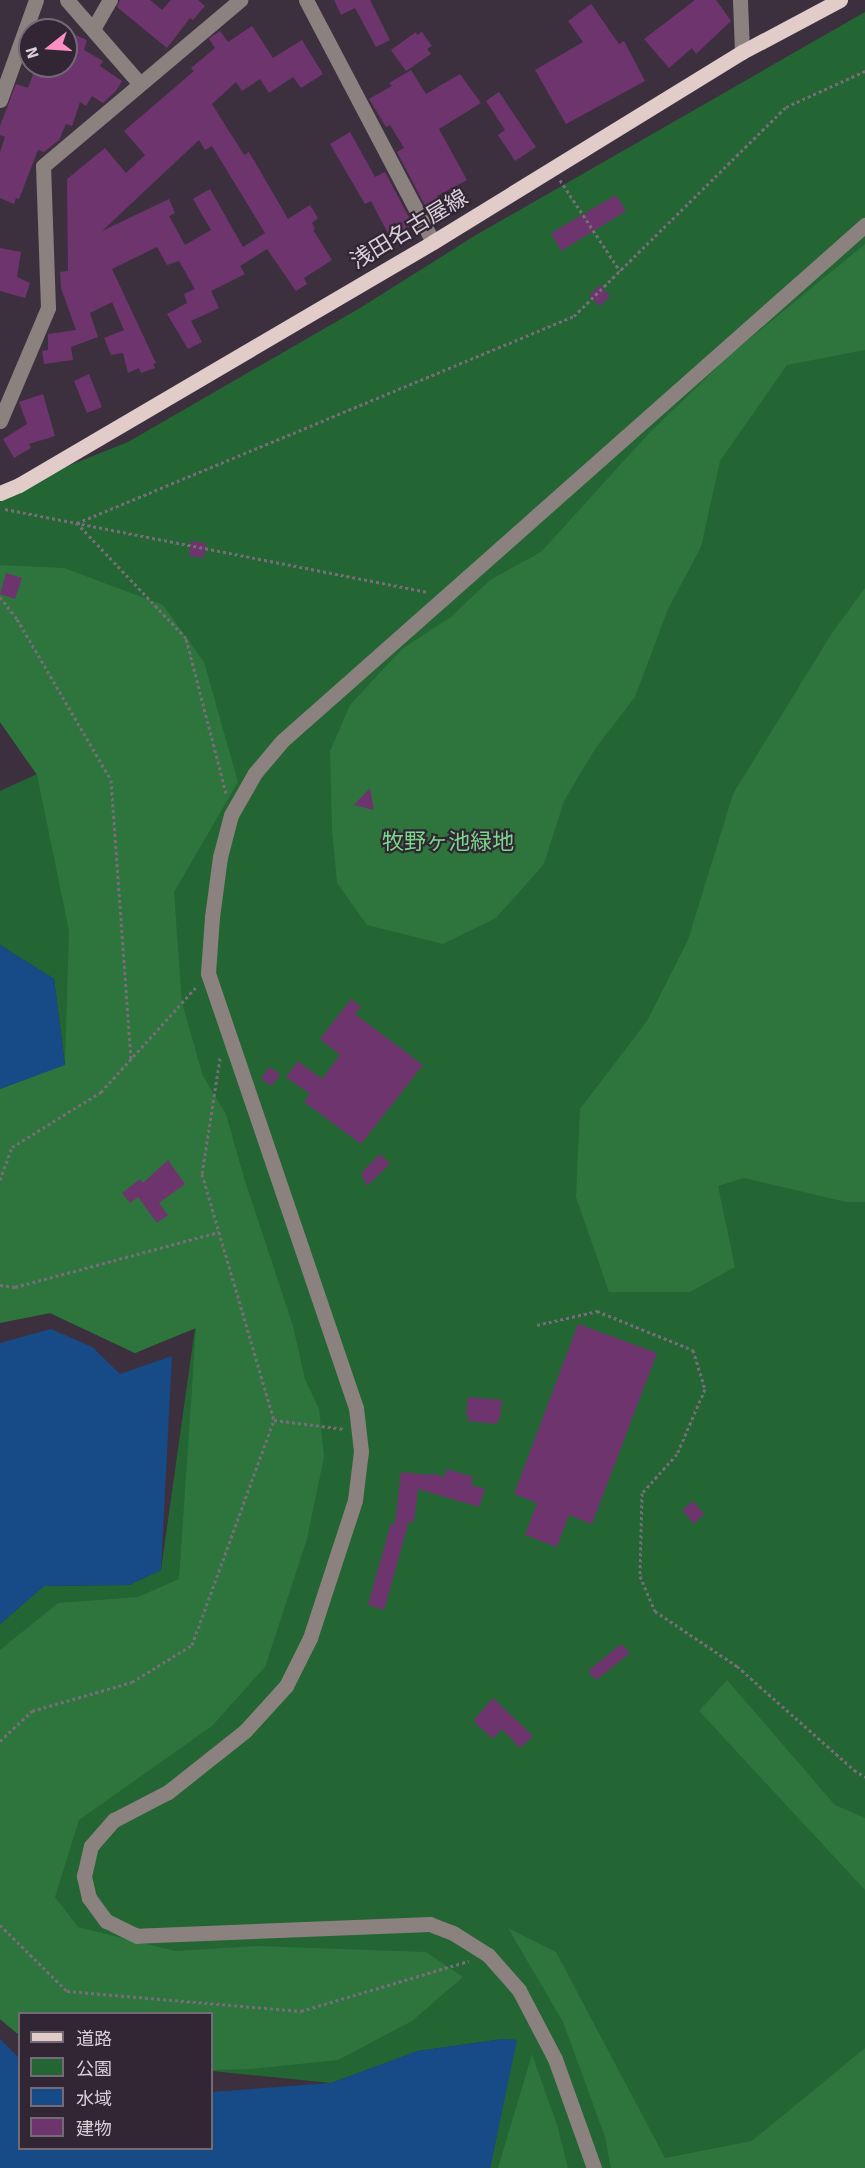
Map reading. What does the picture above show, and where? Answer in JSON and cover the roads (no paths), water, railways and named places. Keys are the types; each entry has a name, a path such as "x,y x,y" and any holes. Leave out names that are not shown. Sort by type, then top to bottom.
{"main road":[{"name":"浅田名古屋線","path":"0,493 19,485 433,242 742,52 840,0"}],"street":[{"path":"0,100 36,0"},
{"path":"67,0 140,84"},
{"path":"93,29 110,0"},
{"path":"0,421 48,308 43,166 240,0"},
{"path":"306,0 433,242"},
{"path":"740,0 742,52"},
{"path":"594,2168 555,2059 519,1990 488,1955 453,1933 430,1924 137,1936 106,1921 89,1898 84,1876 91,1846 114,1820 168,1792 245,1731 286,1686 310,1638 355,1500 361,1451 356,1408 208,973 220,857 231,815 255,773 282,741 865,225"}],"water":[{"path":"0,945 54,979 65,1065 0,1089"},
{"path":"51,1329 92,1347 120,1374 172,1356 161,1570 129,1585 44,1586 0,1624 0,1343"},
{"path":"0,2039 18,2057 18,2150 213,2150 213,2092 331,2083 418,2051 503,2039 517,2040 490,2168 0,2168"}],"park label":[{"name":"牧野ヶ池緑地","path":"448,842"}]}
